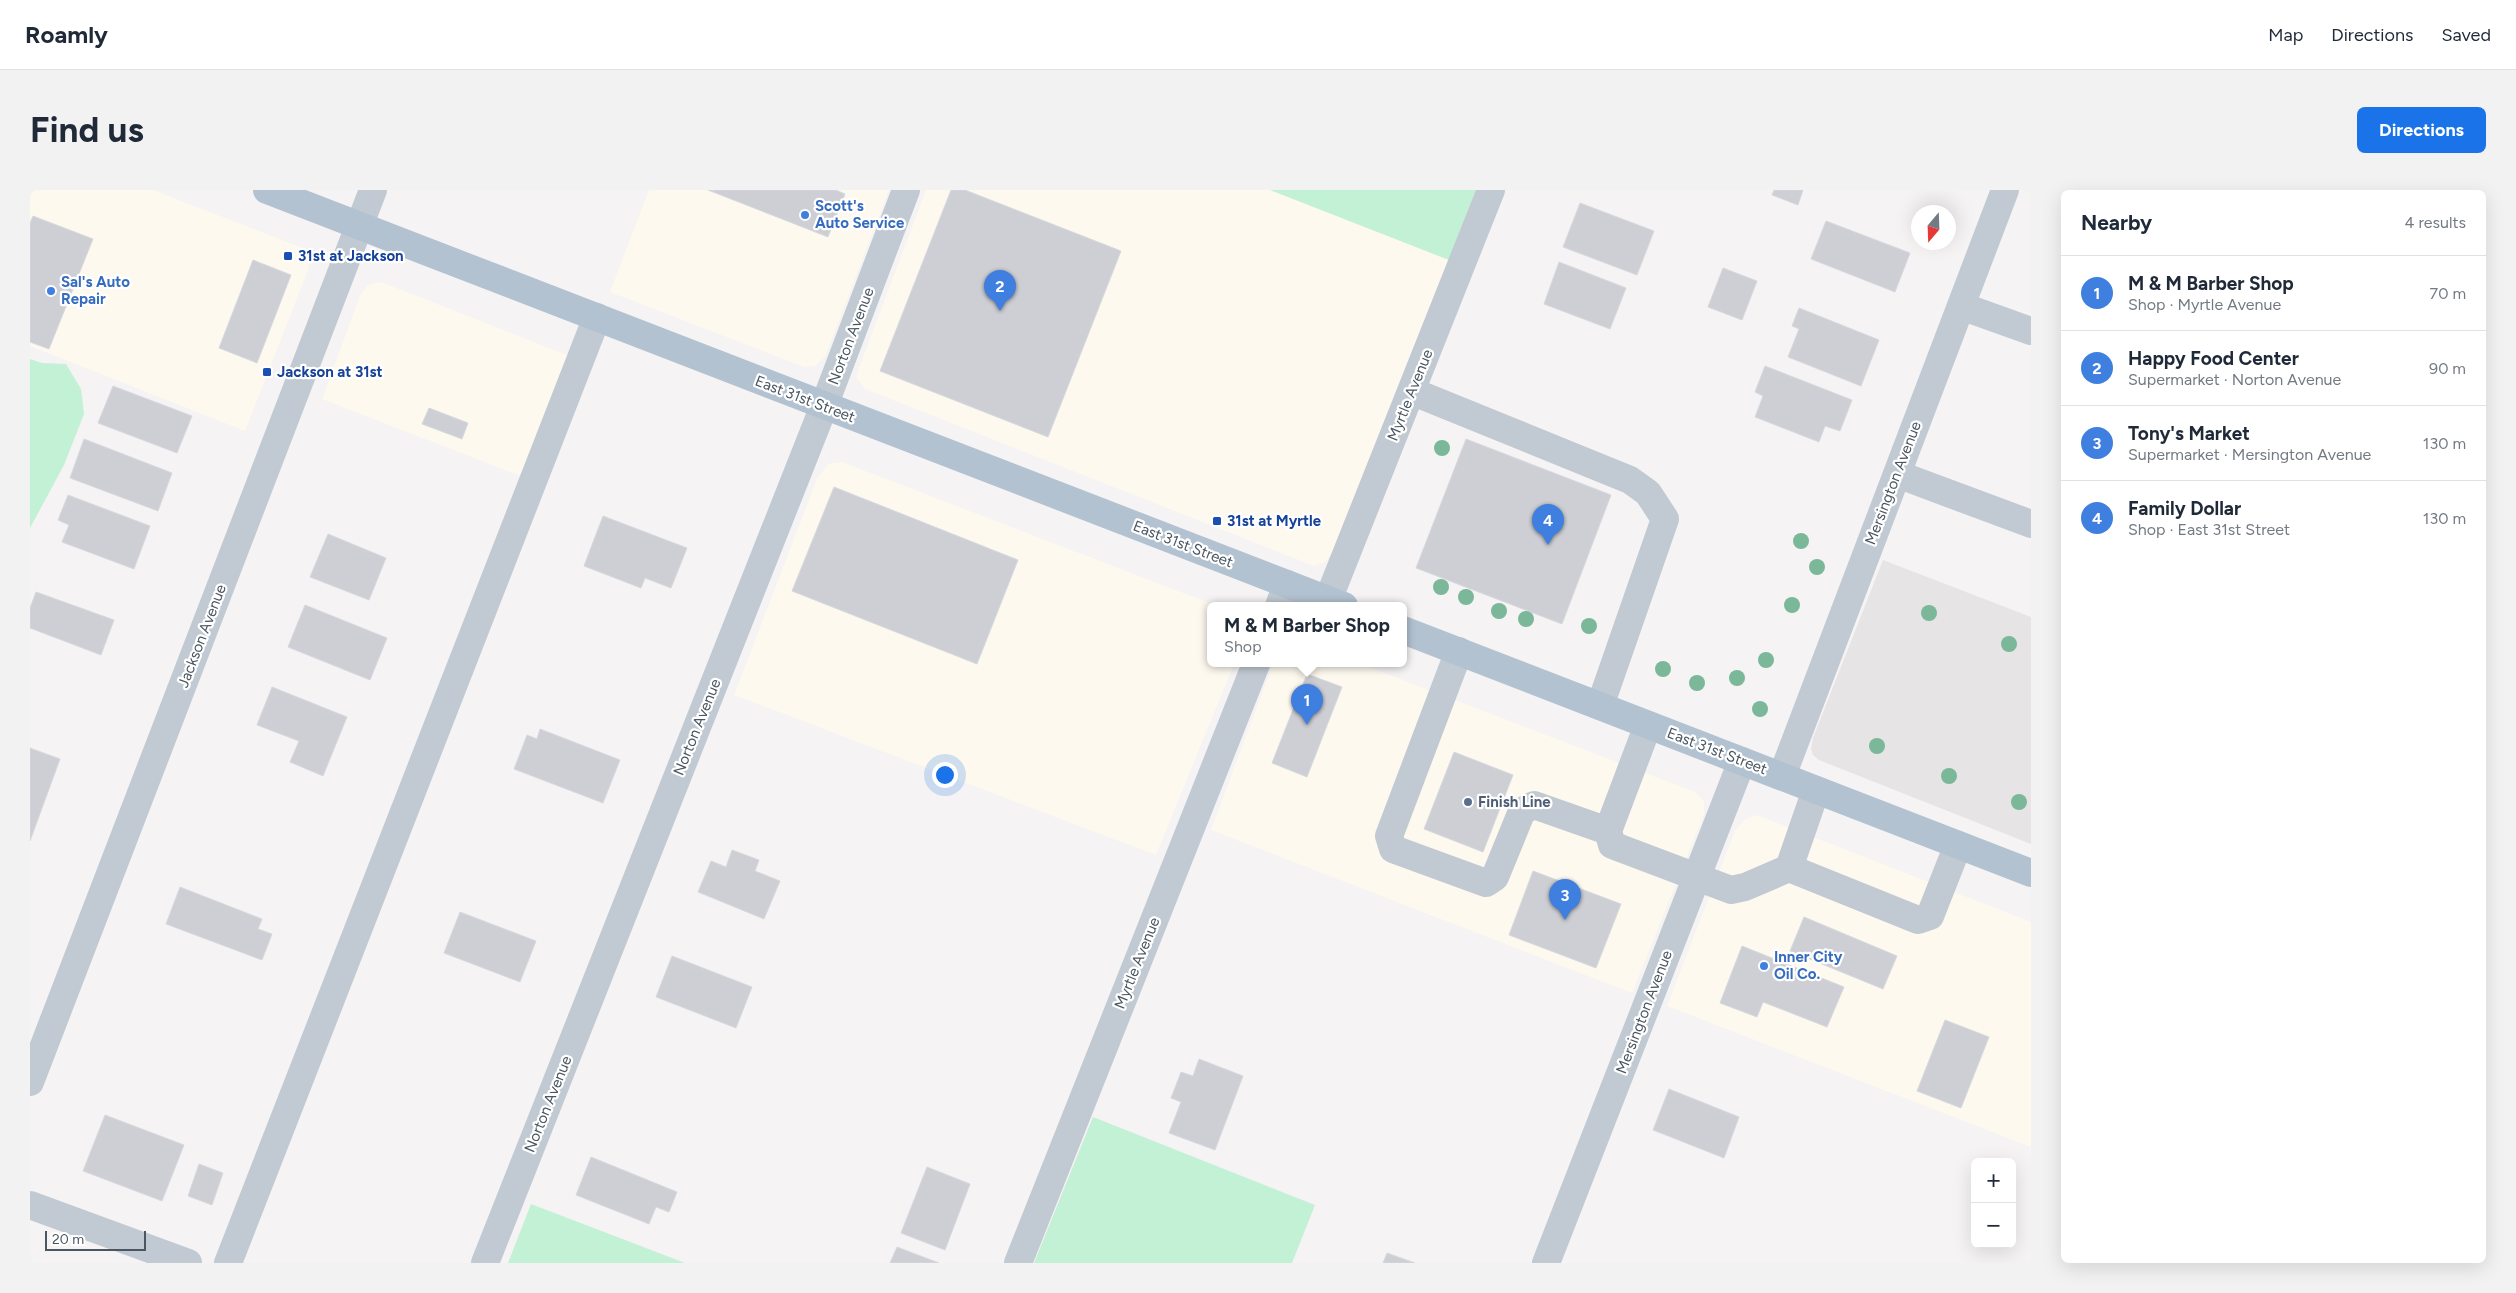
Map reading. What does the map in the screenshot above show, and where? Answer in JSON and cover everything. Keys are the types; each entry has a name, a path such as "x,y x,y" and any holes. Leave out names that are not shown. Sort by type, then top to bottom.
{"main road":[{"name":"East 31st Street","path":"267,190 824,406 1283,595 1329,602"},
{"name":"East 31st Street","path":"1407,632 2031,873"}],"street":[{"name":"Jackson Avenue","path":"30,1082 373,190"},
{"name":"Norton Avenue","path":"485,1263 824,406 906,190"},
{"name":"Myrtle Avenue","path":"1336,602 1411,391 1491,190"},
{"name":"Mersington Avenue","path":"1782,776 2005,190"},
{"path":"1961,306 2031,331"},
{"path":"228,1263 597,317"},
{"path":"1411,391 1630,480 1648,493 1665,519 1600,706"},
{"path":"1897,474 2031,524"},
{"path":"1459,651 1390,836 1393,849 1486,883 1495,877 1522,811 1534,805 1608,831"},
{"name":"Myrtle Avenue","path":"1018,1263 1255,667"},
{"path":"1648,725 1608,831 1612,844 1696,877 1731,890 1745,887 1790,868 1918,920 1930,916 1958,845"},
{"name":"Mersington Avenue","path":"1546,1263 1742,761"},
{"path":"1790,868 1816,790"},
{"path":"30,1204 188,1263"}],"shaded area":[{"path":"30,190 153,190 300,247 309,258 308,270 245,431 30,346"},
{"path":"649,190 889,190 825,357 815,366 804,367 610,292"},
{"path":"926,190 1270,190 1449,260 1331,555 1324,563 1314,566 865,389 857,378 859,368"},
{"path":"381,282 590,364 546,486 322,399 360,296 368,285"},
{"path":"842,462 1207,602 1207,667 1233,667 1156,855 734,695 817,479 828,464"},
{"path":"1883,560 2031,617 2031,844 1819,760 1813,755 1811,749 1813,738"},
{"path":"1272,667 1369,667 1695,792 1704,801 1704,814 1632,993 1211,830"},
{"path":"1757,815 2031,922 2031,1147 1667,1006 1735,831 1745,819"}],"green space":[{"path":"1270,190 1476,190 1449,260"},
{"path":"30,359 42,363 66,364 81,389 84,414 64,465 30,528"},
{"path":"1093,1117 1315,1205 1292,1263 1034,1263"},
{"path":"531,1204 685,1263 508,1263"}],"building":[{"name":"Scott's Auto Service","path":"708,190 836,190 845,194 828,237"},
{"path":"951,190 965,190 1121,251 1048,437 880,371"},
{"path":"1774,190 1803,190 1798,205 1772,195"},
{"path":"1580,203 1654,231 1637,275 1563,247"},
{"name":"Sal's Auto Repair","path":"33,216 93,239 49,349 30,342 30,223"},
{"path":"1826,221 1910,253 1895,292 1811,259"},
{"path":"253,260 291,275 257,363 219,348"},
{"path":"1559,262 1626,288 1610,329 1544,304"},
{"path":"1723,268 1757,281 1742,320 1708,307"},
{"path":"1799,308 1879,340 1861,386 1788,357 1799,329 1792,326"},
{"path":"1765,366 1852,400 1840,431 1825,426 1819,442 1755,417 1763,396 1755,392"},
{"path":"113,386 192,416 177,453 98,423"},
{"path":"429,408 468,423 462,439 422,424"},
{"path":"84,439 172,473 158,511 70,478"},
{"path":"1466,439 1611,495 1562,624 1416,568"},
{"path":"834,487 1018,560 977,664 792,591"},
{"path":"68,495 150,526 134,569 62,542 69,525 58,520"},
{"path":"603,516 687,548 671,588 645,578 641,588 584,566"},
{"path":"328,534 386,558 369,600 310,577"},
{"path":"36,592 114,620 101,655 30,628 30,608"},
{"path":"305,605 387,638 370,680 288,647"},
{"path":"1307,674 1342,687 1307,777 1272,763"},
{"path":"272,687 347,717 323,776 290,762 299,741 257,725"},
{"path":"540,729 620,760 603,803 514,769 527,735 537,739"},
{"path":"30,748 60,759 30,841"},
{"name":"Finish Line","path":"1454,752 1513,775 1483,852 1424,829"},
{"path":"732,850 759,860 755,871 780,881 764,919 698,892 711,861 726,867"},
{"path":"1533,871 1621,904 1596,968 1509,935"},
{"path":"180,887 262,919 258,929 272,934 262,960 166,924"},
{"path":"460,912 536,941 520,982 444,953"},
{"path":"1804,917 1897,956 1883,989 1790,951"},
{"name":"Inner City Oil Co.","path":"1742,946 1844,987 1827,1027 1763,1002 1757,1017 1720,1003"},
{"path":"672,956 752,987 736,1028 656,997"},
{"path":"1945,1020 1989,1037 1961,1108 1917,1091"},
{"path":"1199,1059 1243,1076 1215,1150 1169,1133 1181,1102 1171,1098 1181,1072 1193,1076"},
{"path":"1669,1089 1739,1117 1724,1158 1653,1130"},
{"path":"105,1115 184,1145 162,1201 83,1171"},
{"path":"591,1157 677,1192 669,1212 656,1207 649,1224 576,1195"},
{"path":"199,1164 223,1173 212,1205 188,1196"},
{"path":"927,1167 970,1184 945,1250 901,1233"},
{"path":"897,1247 939,1263 890,1263"},
{"path":"1387,1253 1415,1263 1383,1263"}],"place":[{"name":"Scott's Auto Service","path":"805,215"},
{"name":"31st at Jackson","path":"288,256"},
{"name":"Sal's Auto Repair","path":"51,291"},
{"name":"Happy Food Center","path":"1000,311"},
{"name":"Jackson at 31st","path":"267,372"},
{"name":"31st at Myrtle","path":"1217,521"},
{"name":"Family Dollar","path":"1548,545"},
{"name":"M & M Barber Shop","path":"1307,725"},
{"name":"Finish Line","path":"1468,802"},
{"name":"Tony's Market","path":"1565,920"},
{"name":"Inner City Oil Co.","path":"1764,966"}]}
